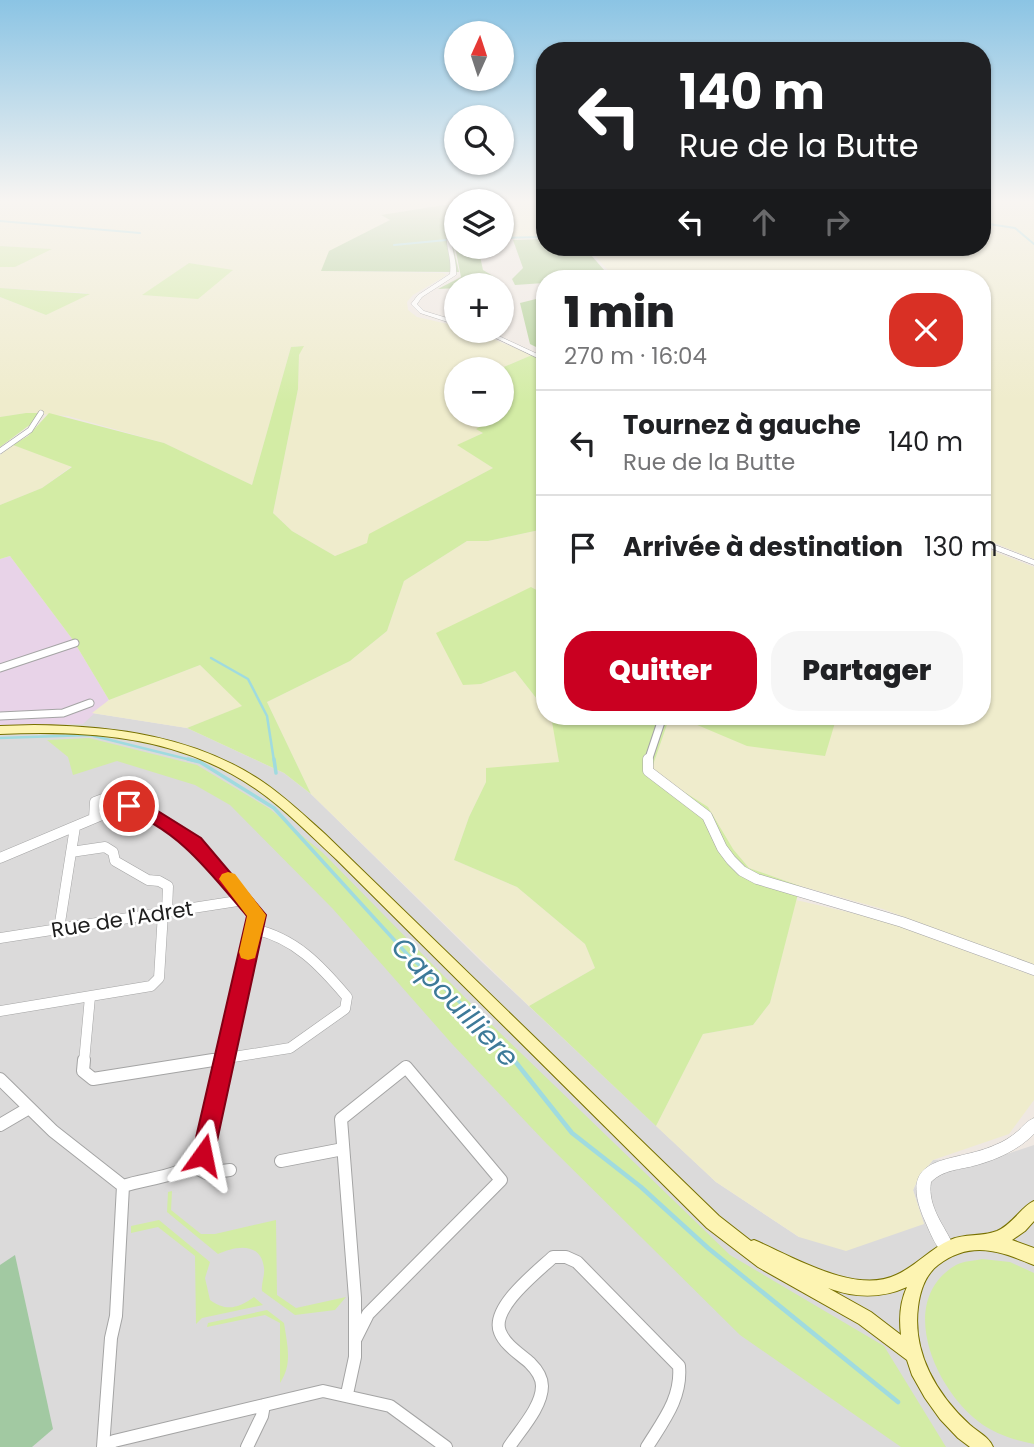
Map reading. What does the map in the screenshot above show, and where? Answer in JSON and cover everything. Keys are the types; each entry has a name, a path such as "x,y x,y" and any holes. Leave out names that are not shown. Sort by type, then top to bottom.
{"main road":[{"path":"0,730 93,730 146,738 205,756 256,783 340,856 673,1186 713,1222 764,1261 865,1318 913,1354"},
{"path":"736,1239 848,1287 884,1287 903,1282 948,1249 1006,1236 1020,1226 1034,1209"},
{"path":"985,1242 1007,1246 1034,1257"},
{"path":"925,1266 915,1283 909,1304 908,1328 913,1354 936,1401 967,1440 985,1447"}],"street":[{"path":"444,281 419,296 414,304 422,312 444,319"},
{"path":"510,343 536,355"},
{"path":"0,451 30,430 41,413"},
{"path":"991,546 1034,563"},
{"path":"0,668 75,643"},
{"path":"0,716 63,713 90,703"},
{"path":"660,725 648,757 648,771 707,816 722,848 742,871 757,879 820,900 902,922 1034,971"},
{"path":"94,818 95,802 111,796 142,810 195,843 257,915 203,1155 194,1167 123,1186"},
{"path":"0,858 129,806"},
{"path":"59,929 75,827"},
{"path":"0,1012 151,986 159,978 168,887 159,881 148,880 115,861 113,852 105,847 71,852"},
{"name":"Rue de l'Adret","path":"0,938 244,900"},
{"path":"90,997 83,1071 93,1079 290,1048 345,1009 347,997 305,950 277,936 253,929"},
{"path":"347,1394 356,1339 355,1292 341,1119 406,1067 501,1180 368,1314 356,1339"},
{"path":"0,1079 53,1131 123,1186"},
{"path":"0,1125 29,1108"},
{"path":"948,1249 935,1227 924,1196 925,1178 939,1166 998,1151 1026,1135 1034,1124"},
{"path":"281,1161 343,1149"},
{"path":"194,1167 206,1173 230,1170"},
{"path":"103,1447 111,1338 117,1323 115,1284 122,1233 123,1186"},
{"path":"509,1447 541,1394 542,1382 540,1373 500,1335 498,1323 501,1311 553,1257 566,1257 577,1262 679,1366 682,1380 680,1391 647,1447"},
{"path":"103,1447 114,1441 323,1391 347,1394 390,1406 446,1447"},
{"path":"247,1447 262,1416 264,1405"}],"shaded area":[{"path":"0,268 182,268 143,295 216,283 232,271 213,268 326,268 321,271 443,273 444,277 413,295 407,302 408,310 417,317 444,323 444,343 503,343 532,355 514,363 514,357 444,357 444,427 480,427 477,429 484,432 458,445 493,468 370,534 368,543 335,556 292,531 273,513 298,389 299,355 303,346 291,347 252,485 164,443 68,416 26,413 0,417 0,297 46,315 88,293 0,288"},
{"path":"606,268 1034,268 1034,559 991,542 991,270 608,270"},
{"path":"13,445 72,466 42,488 0,505 0,455"},
{"path":"536,531 536,590 531,587 481,684 515,671 536,698 536,725 553,725 559,762 486,782 469,817 454,860 517,887 585,944 595,968 529,1006 311,794 267,702 350,661 387,631 404,581 467,541 488,541"},
{"path":"991,550 1034,567 1034,966 883,909 800,886 749,868 652,768 667,725 705,725 824,756 834,725 991,725"},
{"path":"10,556 73,640 109,700 83,724 0,726 0,559"},
{"path":"200,665 243,706 187,728 92,713 109,700"},
{"path":"92,713 187,728 284,773 311,794 483,963 716,1182 799,1237 924,1224 913,1190 919,1177 933,1160 995,1158 1034,1145 1034,1447 0,1447 0,726 82,724"},
{"path":"796,900 882,920 1034,976 1034,1100 1009,1134 933,1160 919,1177 913,1190 924,1224 846,1251 799,1237 716,1182 656,1126 703,1034 753,1025 770,1003"}],"green space":[{"path":"182,268 233,270 198,299 142,295"},
{"path":"322,268 458,268 459,272 321,271"},
{"path":"459,268 482,268 488,273 460,273"},
{"path":"523,268 602,268 604,270 536,270 536,284 515,285 514,277"},
{"path":"0,288 90,294 46,315 0,297"},
{"path":"536,299 536,347 530,344 520,303"},
{"path":"304,346 299,355 298,389 273,513 292,531 335,556 367,543 369,534 493,468 457,445 483,433 476,429 480,427 514,427 514,363 532,355 536,357 536,531 488,541 467,541 404,581 387,631 350,661 267,702 311,794 284,773 187,728 242,706 200,665 109,700 73,640 10,556 0,559 0,505 42,488 72,467 13,445 28,436 49,413 164,443 252,485 291,347"},
{"path":"38,413 35,421 0,447 0,417"},
{"path":"531,587 536,590 536,698 515,671 481,684 463,685 436,633"},
{"path":"553,725 667,725 652,768 708,807 733,849 749,868 800,886 770,1003 753,1025 703,1034 656,1126 529,1006 595,968 585,944 517,887 454,860 469,817 486,782 486,768 559,762"},
{"path":"697,725 834,725 825,756 747,746"},
{"path":"89,738 197,765 270,809 323,853 497,1030 730,1255 884,1346 946,1447 901,1447 740,1335 547,1144 453,1045 333,909 230,805 195,785 117,761 73,775 68,757 47,740"},
{"path":"172,1191 171,1210 201,1234 215,1234 276,1220 277,1295 296,1308 346,1297 335,1310 295,1315 262,1291 264,1268 258,1253 239,1248 218,1254 167,1212 168,1192"},
{"path":"159,1220 210,1262 205,1278 210,1300 232,1307 254,1297 263,1305 202,1318 196,1324 195,1256 158,1227 131,1233 131,1226"},
{"path":"15,1255 53,1429 32,1447 0,1447 0,1265"},
{"path":"982,1259 1010,1262 1034,1273 1034,1444 992,1430 963,1408 937,1368 928,1345 925,1322 928,1300 938,1281 956,1265"},
{"path":"267,1310 284,1323 288,1361 280,1383 280,1323 265,1315 207,1327 208,1323"}],"waterway":[{"name":"Capouilliere","path":"211,658 248,679 267,716 274,761"},
{"name":"Capouilliere","path":"0,738 90,735 195,761"},
{"name":"Capouilliere","path":"188,759 200,762 274,808 407,954 489,1029 515,1062"},
{"name":"Capouilliere","path":"274,759 276,773"},
{"name":"Capouilliere","path":"514,1060 572,1133 641,1187 708,1248 898,1402"}],"slow traffic":[{"path":"228,879 257,915 248,952"}],"route":[{"path":"129,806 142,810 195,843 257,915 203,1155"}]}
